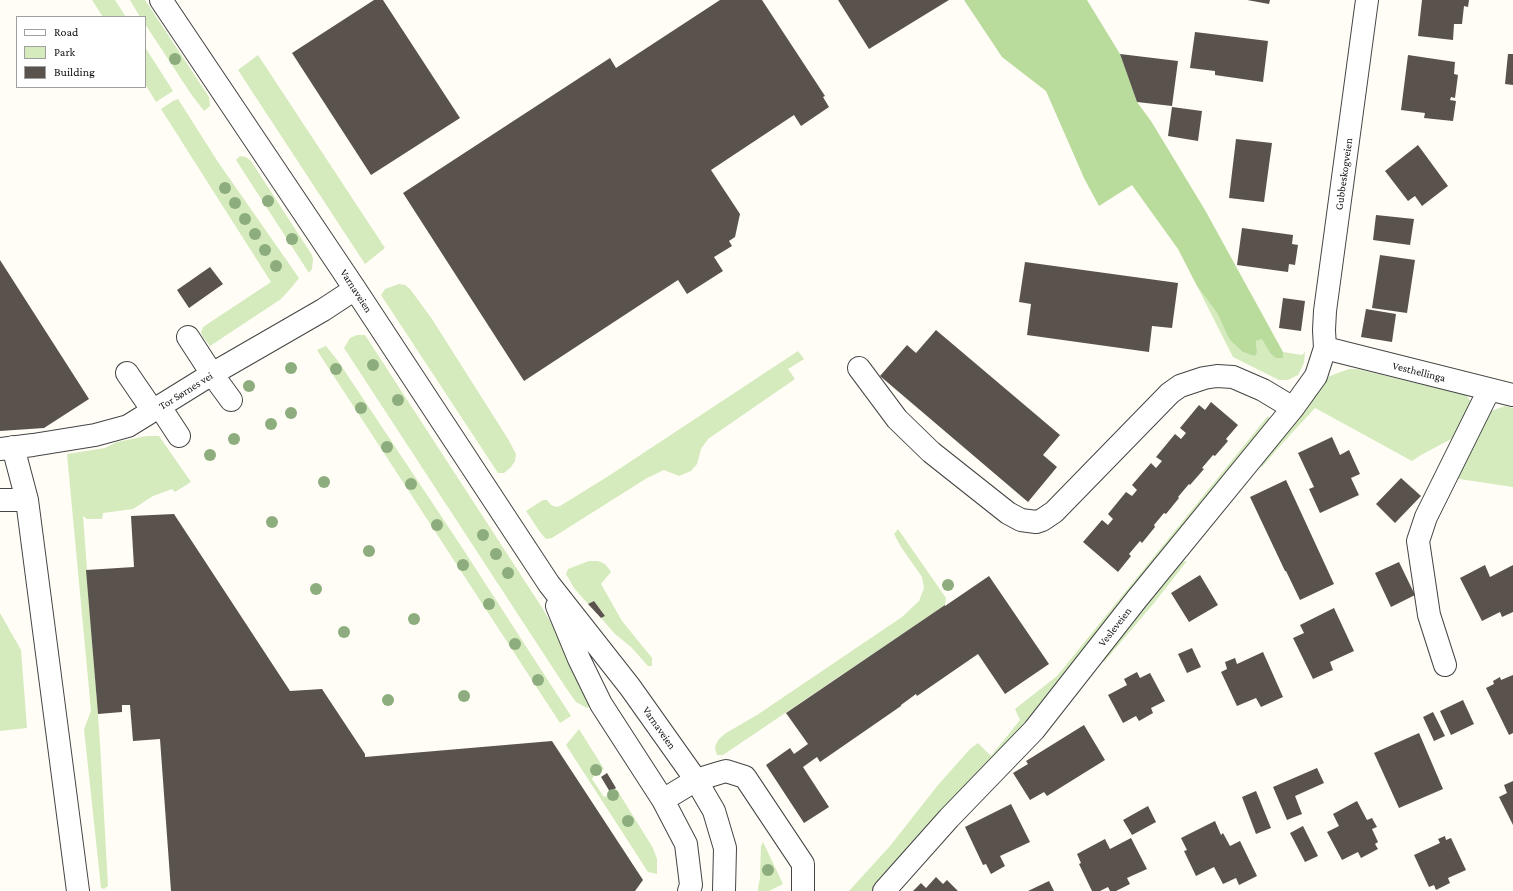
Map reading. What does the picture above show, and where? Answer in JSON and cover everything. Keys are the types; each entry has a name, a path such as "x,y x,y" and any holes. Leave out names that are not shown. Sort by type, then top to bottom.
{"street":[{"name":"Varnaveien","path":"162,0 355,289 549,584 630,687 696,780 714,811 725,848 724,891"},
{"name":"Gubbeskogveien","path":"1325,348 1325,311 1368,0"},
{"name":"Tor Sørnes vei","path":"6,448 95,435 128,426 212,374 323,310 355,289"},
{"path":"188,337 231,400"},
{"name":"Vesthellinga","path":"1325,348 1513,395"},
{"name":"Vesleveien","path":"884,891 949,818 1034,730 1136,600 1293,408 1316,376 1325,348"},
{"path":"859,368 897,419 931,452 1008,513 1021,520 1036,522 1054,512 1170,393 1180,386 1204,378 1217,376 1233,377 1263,390 1293,408"},
{"path":"127,373 179,436"},
{"path":"1446,665 1429,615 1418,541 1426,518 1489,390"},
{"path":"6,448 27,500 78,891"},
{"path":"0,500 27,500"},
{"name":"Varnaveien","path":"549,584 579,659 600,704 663,800 686,844 691,885 689,891"},
{"path":"663,800 696,780 726,772 744,777 803,864 803,891"}],"green space":[{"path":"92,0 115,0 125,16 102,16"},
{"path":"130,0 145,0 209,97 210,106 204,111 191,94 146,26 146,16 139,16"},
{"path":"964,0 1087,0 1120,54 1137,102 1151,121 1205,210 1283,352 1283,358 1276,358 1270,353 1262,339 1256,341 1257,352 1255,356 1243,352 1229,339 1217,313 1197,286 1178,249 1132,185 1099,206 1084,178 1046,91 1002,57"},
{"path":"146,49 173,91 156,102 146,86"},
{"path":"258,55 385,248 365,264 238,70"},
{"path":"178,99 218,162 299,278 281,299 210,346 201,333 203,327 271,282 161,109"},
{"path":"240,156 246,157 251,161 312,255 312,269 309,273 236,160"},
{"path":"399,284 405,285 410,289 432,319 508,439 516,454 515,461 504,473 498,473 381,295 385,289"},
{"path":"1197,286 1217,313 1229,339 1257,352 1256,341 1262,338 1270,353 1283,358 1283,352 1302,355 1305,352 1304,363 1298,375 1288,380 1279,380 1233,357"},
{"path":"357,335 365,335 541,606 556,631 590,706 587,708 576,702 566,688 344,348 350,338"},
{"path":"326,346 338,361 463,549 571,716 560,723 317,350"},
{"path":"798,351 804,359 788,369 795,379 708,439 701,449 697,464 691,471 679,476 664,470 647,478 552,538 546,539 526,511 543,500 547,500 551,505 556,507 560,506 607,477"},
{"path":"1349,369 1357,369 1466,395 1472,403 1455,437 1412,461 1315,408 1262,467 1259,464 1322,383 1330,376"},
{"path":"1505,406 1513,408 1513,487 1453,478 1491,411"},
{"path":"1268,416 1272,422 1038,717 874,891 849,891 890,846 938,785 970,749 978,743 991,756 1020,720 1015,709 1057,676"},
{"path":"147,436 159,436 191,482 175,492 172,489 153,496 133,509 103,513 102,519 87,519 83,516 100,743 108,886 104,889 101,888 84,729 91,711 67,454 105,448 117,442"},
{"path":"898,529 946,598 945,605 723,755 717,755 715,748 716,744 726,733 757,715 902,617 919,601 924,588 922,577 901,547 894,534"},
{"path":"589,561 598,561 605,564 611,572 601,584 622,621 652,658 652,666 648,666 631,647 615,634 601,618 605,616 594,601 588,604 574,588 566,574 568,569"},
{"path":"1187,561 1104,662 1104,656 1180,562"},
{"path":"0,613 21,650 27,728 0,731"},
{"path":"579,729 604,769 596,773 592,779 604,797 617,790 653,848 657,859 657,874 648,872 566,745"},
{"path":"763,842 783,884 769,891 758,891 761,846"}],"building":[{"path":"374,0 383,0 460,118 371,175 292,53"},
{"path":"720,0 762,0 825,96 823,97 829,107 801,126 794,115 711,170 740,214 735,237 729,241 732,246 714,257 723,271 687,294 678,280 524,381 403,193 610,58 616,68"},
{"path":"838,0 949,0 869,49"},
{"path":"1247,0 1270,0 1269,4"},
{"path":"1422,0 1469,0 1468,7 1464,6 1462,24 1454,24 1453,40 1418,36"},
{"path":"1195,32 1268,41 1263,82 1215,75 1215,71 1190,68"},
{"path":"1120,54 1178,61 1172,106 1137,102"},
{"path":"1508,54 1513,54 1513,85 1505,84"},
{"path":"1408,55 1455,62 1454,74 1458,75 1455,98 1451,97 1450,100 1456,101 1453,121 1424,118 1425,113 1401,110"},
{"path":"1172,107 1202,111 1198,141 1168,136"},
{"path":"1236,139 1272,143 1264,202 1229,198"},
{"path":"1418,145 1448,186 1422,206 1415,196 1408,201 1385,171"},
{"path":"1376,215 1414,219 1410,245 1373,240"},
{"path":"1242,228 1293,235 1292,244 1298,245 1295,265 1289,264 1288,272 1237,265"},
{"path":"1380,255 1415,260 1407,313 1372,308"},
{"path":"0,260 89,399 44,428 0,431"},
{"path":"1025,262 1178,283 1172,328 1152,326 1149,352 1027,335 1031,304 1019,302"},
{"path":"210,267 223,284 189,308 177,290"},
{"path":"1283,298 1305,301 1301,331 1279,328"},
{"path":"1366,309 1396,314 1392,342 1361,337"},
{"path":"936,330 1060,435 1043,455 1057,467 1028,502 880,376 907,345 916,353"},
{"path":"1211,402 1238,425 1226,439 1228,441 1215,456 1213,455 1202,468 1204,469 1178,497 1179,498 1166,514 1164,513 1142,543 1140,541 1129,554 1131,556 1118,572 1083,542 1102,520 1108,525 1113,519 1108,514 1126,492 1132,496 1137,490 1132,485 1151,463 1156,468 1162,461 1156,457 1175,434 1181,439 1186,433 1180,428 1199,405 1205,410"},
{"path":"1332,437 1340,455 1349,450 1360,474 1351,478 1359,495 1320,513 1309,489 1314,487 1298,453"},
{"path":"1401,478 1421,496 1395,523 1376,504"},
{"path":"1286,480 1334,584 1300,600 1250,497"},
{"path":"174,514 290,691 322,689 365,754 365,757 552,741 643,880 635,891 171,891 160,739 133,741 130,705 122,705 122,712 98,714 86,570 134,567 131,516"},
{"path":"1399,562 1415,595 1391,607 1375,573"},
{"path":"1485,565 1490,577 1513,565 1513,612 1502,617 1500,612 1482,621 1460,578"},
{"path":"1200,575 1218,605 1189,622 1171,593"},
{"path":"989,576 1049,664 1005,694 978,654 917,696 916,694 820,762 817,757 803,767 829,807 804,823 766,765 790,748 794,754 808,744 786,713"},
{"path":"594,601 605,616 601,618 588,604"},
{"path":"1334,608 1354,651 1330,662 1333,670 1313,679 1293,638 1304,633 1300,625"},
{"path":"1192,648 1201,667 1187,673 1178,654"},
{"path":"1263,652 1283,697 1261,707 1256,698 1237,706 1221,672 1227,669 1225,662 1235,658 1237,664"},
{"path":"1137,672 1140,678 1150,673 1165,701 1151,708 1153,713 1139,721 1136,716 1123,723 1108,695 1127,685 1124,679"},
{"path":"1513,675 1513,733 1509,735 1486,688 1494,684 1493,681 1500,677 1501,680"},
{"path":"1463,700 1474,724 1451,735 1440,711"},
{"path":"1433,712 1445,736 1434,741 1423,717"},
{"path":"1084,725 1105,760 1047,796 1044,792 1030,800 1013,773 1028,764 1026,761"},
{"path":"1419,733 1443,789 1399,808 1374,753"},
{"path":"1317,768 1324,783 1295,796 1302,814 1287,820 1273,787"},
{"path":"607,773 616,788 610,792 601,777"},
{"path":"1513,781 1513,825 1499,797 1507,793 1504,785"},
{"path":"1256,791 1271,828 1256,834 1242,797"},
{"path":"1357,801 1367,820 1372,818 1377,827 1372,829 1378,842 1375,844 1378,849 1361,858 1358,852 1342,860 1327,832 1339,826 1333,814"},
{"path":"1011,804 1030,842 1000,856 1005,866 991,874 986,864 983,865 965,827"},
{"path":"1148,806 1156,822 1132,835 1123,820"},
{"path":"1215,821 1221,835 1223,833 1230,846 1240,841 1257,876 1239,885 1236,878 1223,884 1214,867 1196,876 1184,851 1187,850 1181,838"},
{"path":"1303,826 1318,856 1305,862 1290,833"},
{"path":"1445,836 1446,840 1451,838 1466,870 1448,878 1450,883 1436,890 1434,885 1429,887 1414,855 1440,843 1438,839"},
{"path":"1131,838 1147,869 1127,878 1130,884 1116,891 1110,891 1108,887 1100,891 1092,891 1079,864 1081,863 1077,854 1105,839 1110,849"},
{"path":"936,877 943,884 947,880 958,891 913,891 921,883 926,888"},
{"path":"1049,881 1054,891 1028,891"}]}
